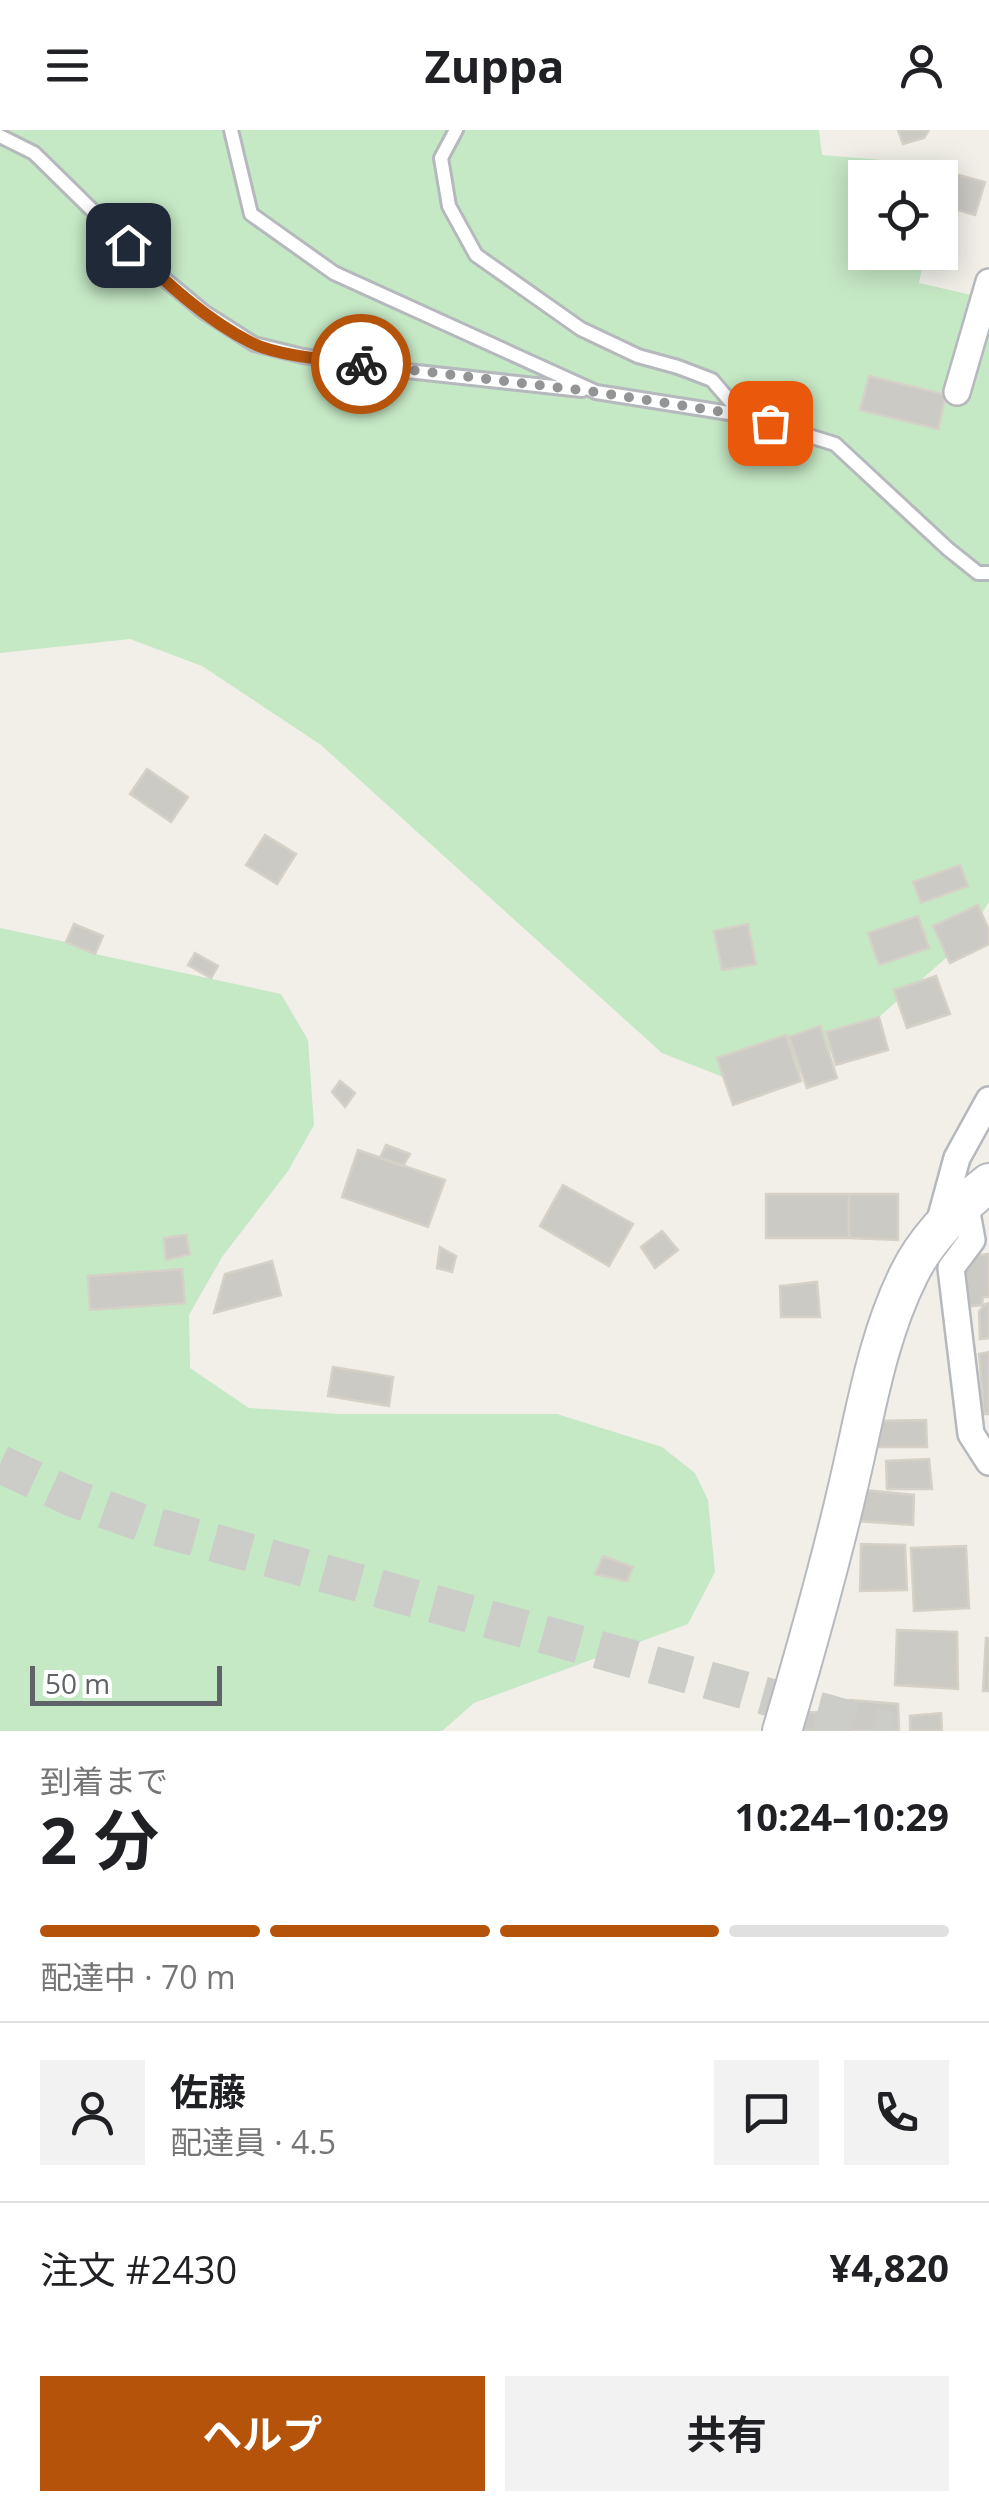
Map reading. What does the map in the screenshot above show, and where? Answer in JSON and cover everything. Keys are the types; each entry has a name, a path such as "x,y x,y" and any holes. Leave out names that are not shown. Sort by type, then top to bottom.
{"street":[{"path":"956,392 989,282"},
{"path":"937,1231 957,1158 989,1100"},
{"path":"782,1731 832,1555 889,1322 910,1272 937,1231 977,1192"},
{"path":"977,1192 972,1240 951,1268 971,1434 989,1462"}],"lane":[{"path":"231,130 251,214 334,273 596,392"},
{"path":"456,130 442,158 449,206 476,255 581,329 638,356 712,380 742,415"},
{"path":"0,136 34,152 150,267 204,312 254,344 341,362 596,392 742,415 835,444 948,550 978,573 989,574"}],"green space":[{"path":"0,130 819,130 822,155 882,160 848,160 848,270 922,270 919,283 989,299 989,902 964,942 879,1017 800,1073 728,1079 662,1053 321,745 202,666 130,639 0,653"},
{"path":"0,928 66,942 95,954 281,994 308,1040 314,1125 288,1171 222,1257 189,1315 190,1368 249,1408 340,1414 557,1414 662,1447 695,1473 708,1500 715,1572 688,1624 474,1703 442,1731 0,1731"}],"building":[{"path":"898,130 929,130 924,138 903,144"},
{"path":"958,175 985,182 975,215 958,210"},
{"path":"869,376 946,395 938,429 860,410"},
{"path":"147,769 188,797 171,822 130,794"},
{"path":"265,835 296,854 277,884 246,865"},
{"path":"960,865 968,886 921,903 913,882"},
{"path":"978,905 989,930 989,944 950,963 933,926"},
{"path":"918,916 929,948 879,965 868,933"},
{"path":"74,924 103,936 95,954 66,942"},
{"path":"748,924 756,964 722,970 714,931"},
{"path":"195,953 218,966 211,978 188,965"},
{"path":"936,976 950,1014 907,1028 894,990"},
{"path":"879,1017 888,1050 836,1065 826,1032"},
{"path":"820,1026 837,1078 807,1088 789,1037"},
{"path":"786,1035 801,1081 733,1105 717,1058"},
{"path":"340,1081 355,1093 345,1107 332,1092"},
{"path":"386,1145 410,1154 403,1166 380,1158"},
{"path":"358,1150 445,1180 428,1227 342,1197"},
{"path":"563,1185 633,1224 609,1266 540,1226"},
{"path":"766,1194 849,1194 849,1238 766,1238"},
{"path":"849,1194 898,1194 898,1240 849,1238"},
{"path":"662,1231 678,1250 655,1268 641,1247"},
{"path":"186,1235 190,1254 166,1260 164,1238"},
{"path":"440,1247 456,1256 452,1272 437,1268"},
{"path":"989,1254 989,1297 983,1297 982,1305 962,1307 964,1257"},
{"path":"272,1261 281,1295 214,1313 225,1274"},
{"path":"182,1269 185,1303 90,1310 88,1276"},
{"path":"817,1282 820,1317 781,1317 780,1286"},
{"path":"989,1303 989,1338 980,1339 979,1312"},
{"path":"989,1352 989,1414 984,1414 979,1354"},
{"path":"333,1367 393,1377 389,1406 328,1396"},
{"path":"926,1420 927,1447 875,1447 876,1421"},
{"path":"929,1459 932,1489 887,1489 886,1461"},
{"path":"864,1490 914,1495 913,1525 858,1521"},
{"path":"861,1544 905,1545 907,1590 860,1591"},
{"path":"966,1546 969,1608 914,1611 911,1548"},
{"path":"603,1556 633,1567 627,1581 595,1574"},
{"path":"897,1630 957,1632 958,1689 895,1685"},
{"path":"986,1638 989,1691 983,1691"},
{"path":"850,1700 898,1704 899,1731 848,1731"},
{"path":"799,1712 842,1713 842,1731 801,1731"},
{"path":"941,1713 942,1731 910,1731 910,1716"}],"tunnel":[{"path":"0,1464 73,1498 143,1523 891,1731"}],"way so far":[{"path":"361,364 596,392 770,423"}],"route":[{"path":"128,245 204,312 254,344 361,364"}]}
